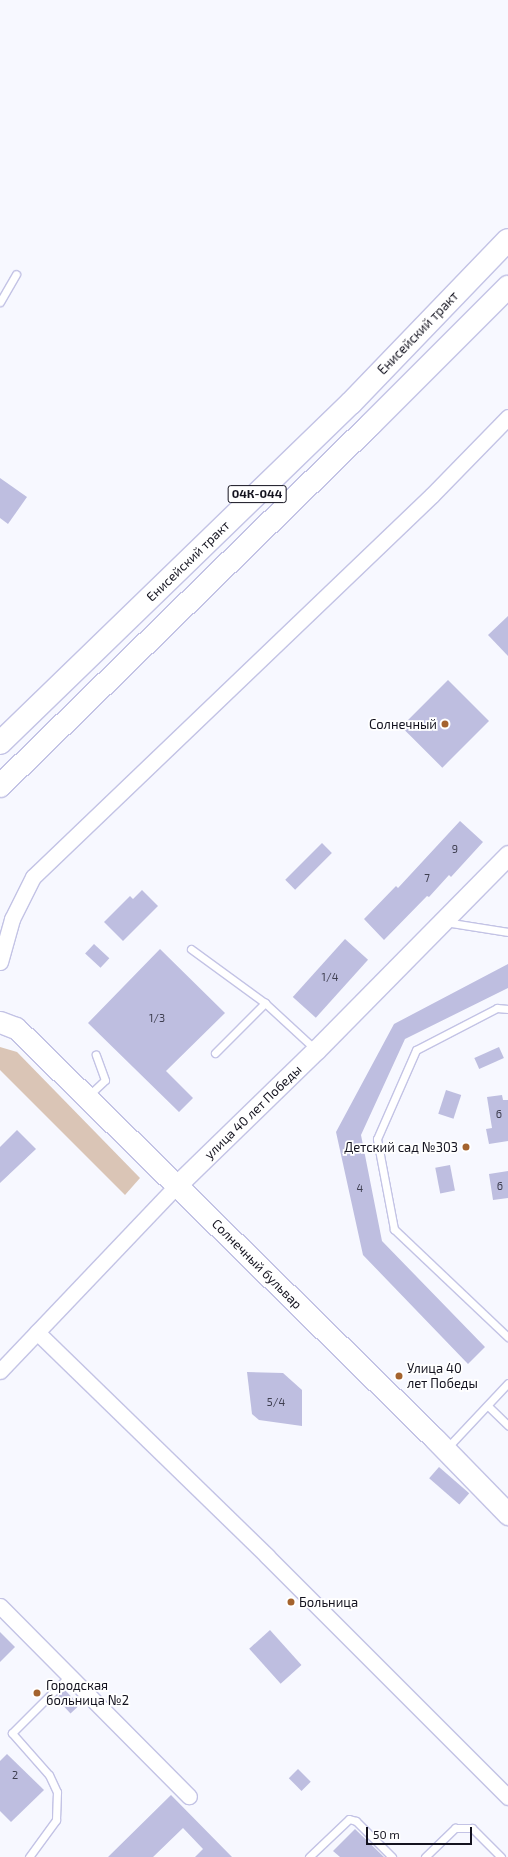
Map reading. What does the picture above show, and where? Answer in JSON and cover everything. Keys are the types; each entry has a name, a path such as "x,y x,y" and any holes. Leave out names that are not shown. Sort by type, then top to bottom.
{"main road":[{"name":"Енисейский тракт","path":"0,743 351,403 508,240"},
{"name":"04К-044","path":"0,786 371,424 508,286"},
{"name":"Солнечный бульвар","path":"0,1022 16,1028 446,1450 508,1514"}],"street":[{"path":"0,962 12,919 33,877 432,495 508,417"},
{"name":"улица 40 лет Победы","path":"2,1366 37,1332 177,1185 316,1050 508,855"},
{"path":"37,1332 268,1556 508,1797"},
{"path":"0,1606 189,1796"}],"lane":[{"path":"0,302 16,274"},
{"path":"442,922 508,932"},
{"path":"191,949 265,1003 316,1050"},
{"path":"214,1053 265,1003"},
{"path":"508,1009 497,1008 416,1050 377,1138 394,1229 508,1337"},
{"path":"86,1097 105,1080 96,1055"},
{"path":"446,1450 508,1383"},
{"path":"488,1406 508,1425"},
{"path":"29,1857 56,1820 57,1792 49,1774 12,1733 69,1676"},
{"path":"309,1857 349,1819 356,1821 392,1857"},
{"path":"425,1857 455,1828 472,1828 501,1857"}],"shaded area":[{"path":"0,1047 17,1052 140,1178 125,1195 0,1070"}],"building":[{"path":"0,478 27,497 8,524 0,518"},
{"path":"508,616 508,656 488,635"},
{"name":"Солнечный","path":"448,680 489,721 442,768 401,727"},
{"path":"460,821 483,842 451,877 449,875 429,897 427,896 384,940 364,919 396,886 398,888"},
{"path":"322,843 332,853 295,890 285,880"},
{"path":"142,890 158,906 123,941 104,922 130,896 133,899"},
{"path":"345,939 368,960 316,1018 293,997"},
{"path":"94,944 109,958 100,968 85,954"},
{"path":"160,949 225,1013 166,1071 193,1098 179,1112 88,1023"},
{"path":"508,964 508,988 405,1039 361,1135 382,1241 485,1347 468,1364 363,1255 336,1132 394,1024"},
{"path":"499,1047 504,1058 479,1069 474,1058"},
{"path":"446,1090 461,1095 453,1119 438,1114"},
{"path":"502,1095 503,1100 508,1100 508,1141 489,1144 486,1129 492,1128 487,1097"},
{"path":"17,1130 36,1149 0,1183 0,1147"},
{"path":"450,1165 455,1191 440,1193 435,1168"},
{"path":"508,1171 508,1198 493,1200 489,1174"},
{"path":"247,1372 283,1373 302,1390 302,1426 259,1420 252,1414"},
{"path":"439,1467 469,1493 459,1505 429,1478"},
{"path":"270,1630 301,1665 281,1684 249,1649"},
{"path":"0,1632 15,1647 0,1662"},
{"path":"65,1690 79,1705 71,1714 56,1698"},
{"path":"7,1754 44,1790 11,1822 0,1811 0,1761"},
{"path":"298,1769 311,1782 302,1791 289,1778"},
{"path":"171,1795 232,1857 195,1857 203,1849 183,1828 153,1857 108,1857"},
{"path":"355,1829 384,1857 340,1857 333,1851"}],"place":[{"name":"Солнечный","path":"445,724"},
{"name":"Детский сад №303","path":"466,1147"},
{"name":"Улица 40 лет Победы","path":"399,1376"},
{"name":"Больница","path":"291,1602"},
{"name":"Городская больница №2","path":"37,1693"}]}
